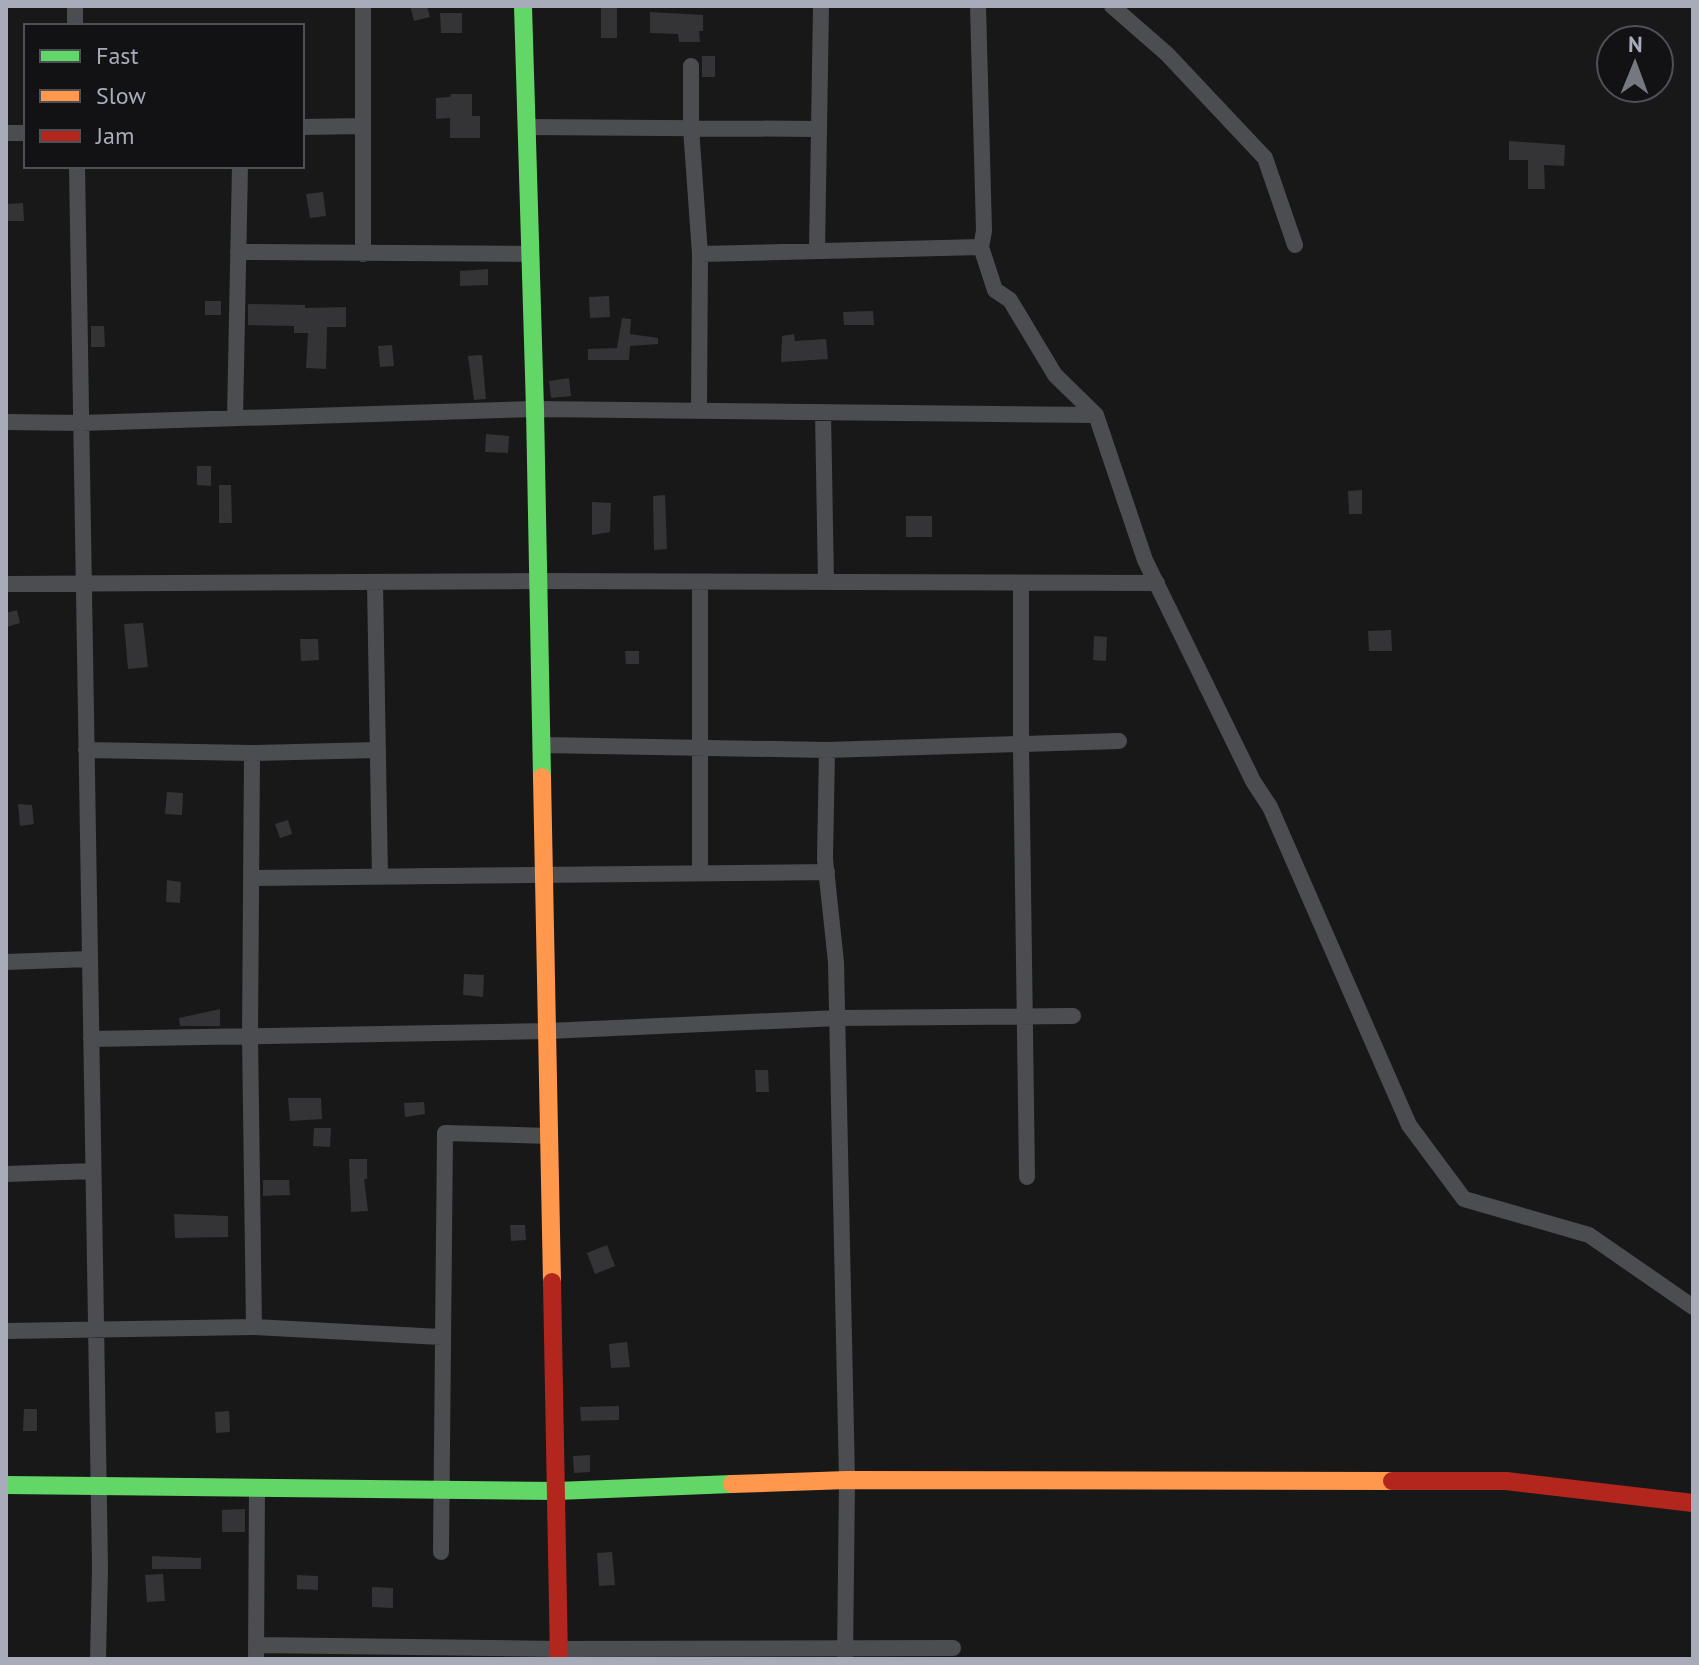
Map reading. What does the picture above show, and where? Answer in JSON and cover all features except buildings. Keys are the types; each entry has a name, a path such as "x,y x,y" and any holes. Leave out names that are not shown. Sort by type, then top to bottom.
{"street":[{"path":"363,6 363,254"},
{"path":"523,6 535,409 559,1654"},
{"path":"817,251 821,6"},
{"path":"978,6 984,231 981,247 995,290 1010,300 1055,375 1096,415 1145,560 1253,781 1270,807 1409,1125 1464,1199 1589,1235 1693,1307"},
{"path":"1112,6 1167,54 1265,158 1295,245"},
{"path":"691,66 691,128 700,254 699,411"},
{"path":"304,127 363,126"},
{"path":"527,127 818,129"},
{"path":"77,168 99,1487 98,1659"},
{"path":"235,418 240,168"},
{"path":"700,254 981,247"},
{"path":"238,252 530,254"},
{"path":"6,422 81,423 535,409 1096,415"},
{"path":"823,412 826,582"},
{"path":"6,584 538,581 1157,583"},
{"path":"375,582 380,877"},
{"path":"700,582 700,873"},
{"path":"1021,583 1027,1177"},
{"path":"542,745 827,750 1119,741"},
{"path":"86,750 252,753 378,750"},
{"path":"827,750 827,872 838,1018 847,1480 846,1653"},
{"path":"252,753 250,1036 254,1327"},
{"path":"252,878 827,872"},
{"path":"6,962 89,959"},
{"path":"91,1039 548,1031 838,1018 1073,1016"},
{"path":"441,1552 445,1133 550,1136"},
{"path":"6,1174 93,1171"},
{"path":"6,1331 254,1327 441,1337"},
{"path":"6,1485 557,1491 847,1480 1506,1481 1693,1503"},
{"path":"257,1487 256,1652 846,1653 953,1648"}],"traffic: fast":[{"path":"523,6 542,777"},
{"path":"6,1485 557,1491 732,1484"}],"traffic: slow":[{"path":"542,777 552,1282"},
{"path":"732,1484 847,1480 1392,1481"}],"traffic: jam":[{"path":"552,1282 559,1659"},
{"path":"1392,1481 1506,1481 1693,1503"}]}
